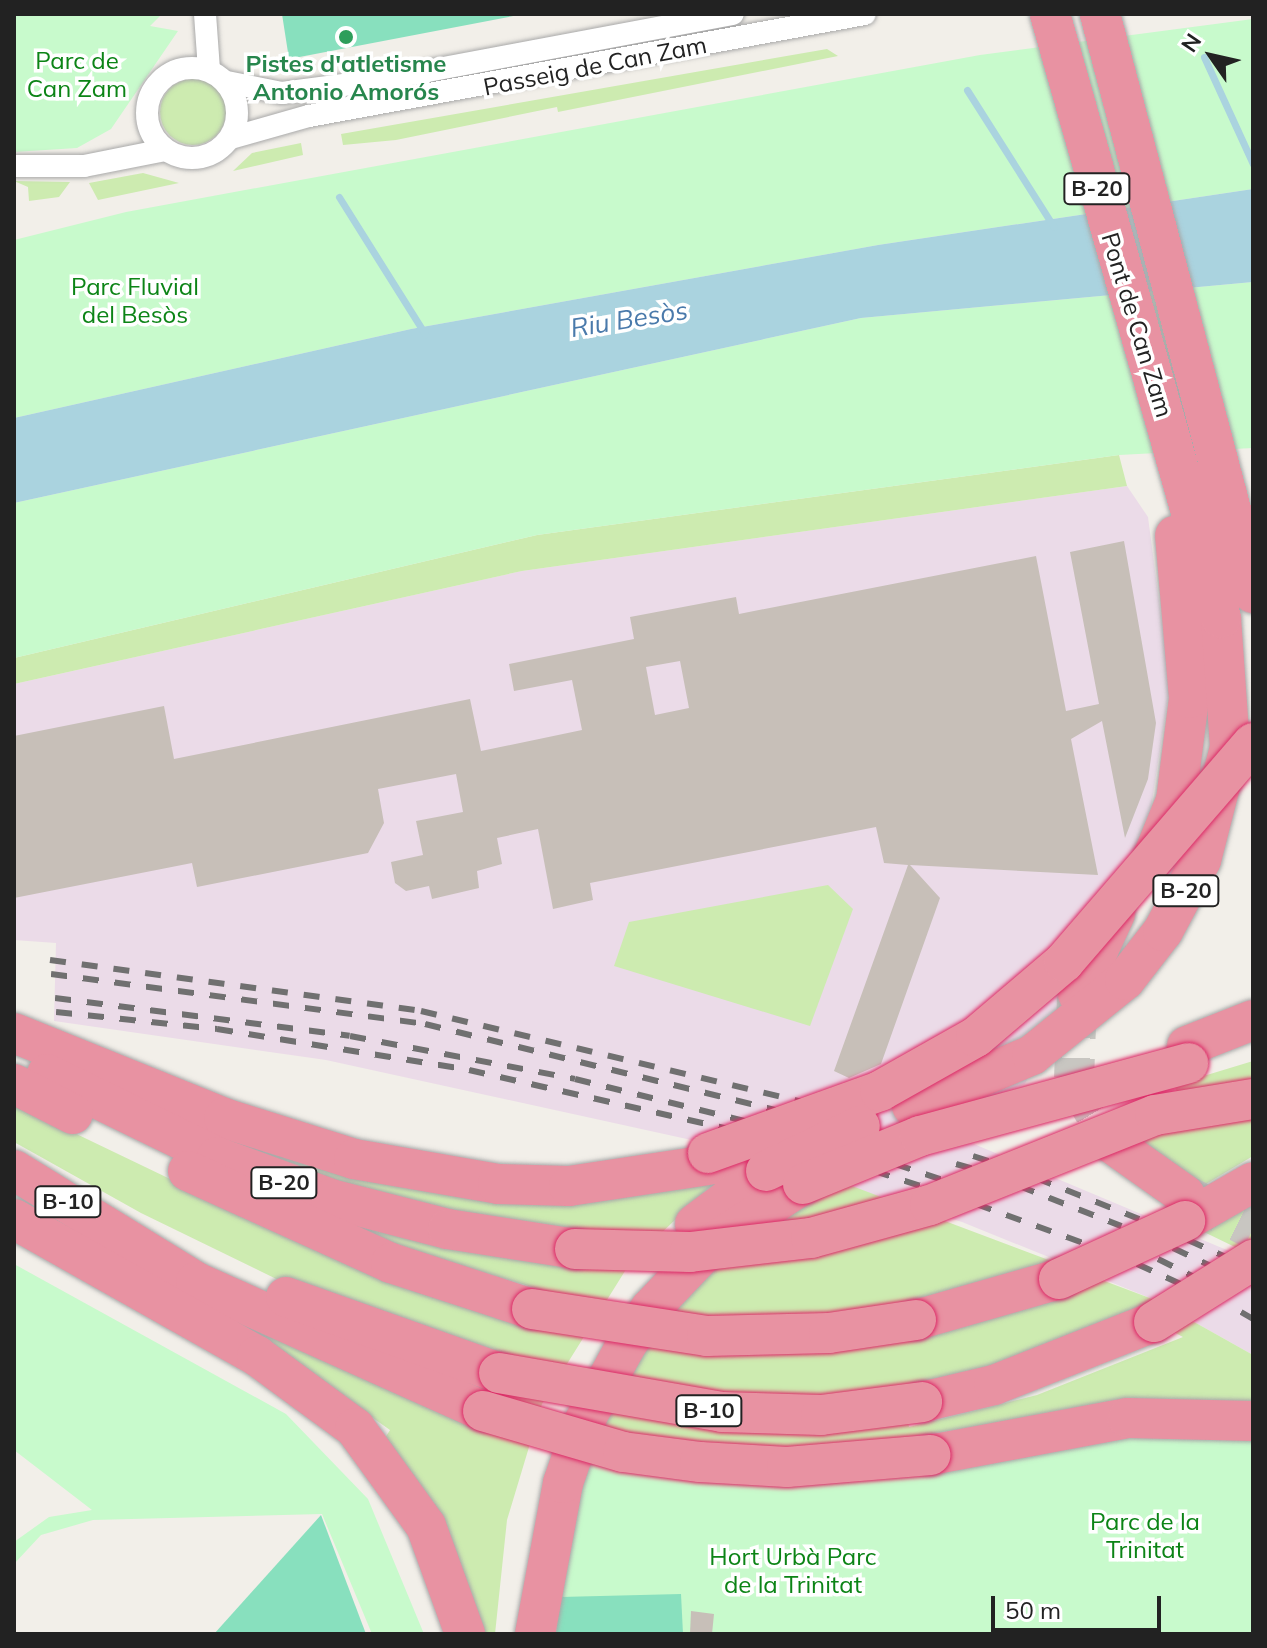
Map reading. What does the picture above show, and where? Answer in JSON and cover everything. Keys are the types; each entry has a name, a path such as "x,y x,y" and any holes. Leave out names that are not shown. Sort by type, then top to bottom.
{"highway":[{"name":"Pont de Can Zam","path":"1050,14 1122,284 1217,540"},
{"name":"Pont de Can Zam","path":"1100,14 1212,420"},
{"path":"1212,420 1253,501"},
{"path":"1078,994 1176,800 1190,651 1217,540 1212,420"},
{"name":"B-20","path":"1217,540 1253,593"},
{"name":"B-20","path":"514,1634 530,1516 581,1374 650,1271 703,1217 766,1171 835,1135 1005,1070 1077,1024 1145,956 1183,897 1215,822 1230,747 1227,659 1217,540"},
{"path":"718,1157 880,1091 976,1037 1064,962 1253,743"},
{"path":"1187,1054 1253,1020"},
{"path":"14,1033 263,1132 354,1159 498,1184 718,1157 835,1135"},
{"path":"535,1634 563,1483 584,1422 625,1347 650,1309 713,1243 803,1184 880,1150 1030,1106 1187,1054 1253,1043"},
{"name":"B-20","path":"14,1057 204,1151 303,1189 448,1229 575,1249 690,1252 811,1238 930,1205 1155,1115 1253,1099"},
{"path":"14,1084 353,1248 532,1309 707,1336 829,1333 916,1320 1059,1279 1185,1208 1253,1182"},
{"path":"1114,1145 1185,1208"},
{"name":"B-10","path":"14,1170 122,1233 423,1352 499,1373 722,1412 821,1415 922,1402 994,1385 1150,1326 1253,1260"},
{"path":"14,1219 257,1356 355,1428 426,1526 465,1634"},
{"path":"122,1233 196,1282 483,1411 623,1452 700,1462 787,1467 930,1455 1128,1418 1253,1421"},
{"path":"1150,1326 1253,1283"}],"street":[{"name":"Passeig de Can Zam","path":"208,73 282,93 374,81 733,14"},
{"name":"Passeig de Can Zam","path":"231,138 309,116 865,14"},
{"path":"14,166 84,166 165,150 200,158 231,138 238,106 208,73 204,17"},
{"path":"165,150 147,124 148,100 161,78 208,73"}],"shaded area":[{"path":"1127,486 1148,517 1170,685 1148,827 1109,889 1025,1084 936,1118 881,1105 1253,1261 1253,1355 1155,1300 962,1222 696,1141 326,1060 54,1021 56,943 14,940 14,684 522,571"}],"green space":[{"name":"Parc de Can Zam","path":"14,14 162,14 150,26 178,31 111,129 77,148 14,152"},
{"name":"Pistes d'atletisme Antonio Amorós","path":"282,14 524,14 289,59"},
{"name":"Parc Fluvial del Besòs","path":"1253,19 1253,189 878,245 411,329 14,418 14,240 126,212 980,55"},
{"path":"827,49 838,56 558,112 557,107 396,140 343,145 341,134"},
{"path":"199,79 217,88 224,99 224,125 217,136 206,143 187,145 174,140 165,131 160,106 165,93 174,84"},
{"path":"301,143 303,155 233,171 252,153"},
{"path":"143,173 179,183 98,200 89,183"},
{"path":"14,181 70,182 59,197 29,201 28,187"},
{"path":"1253,282 1253,448 1119,455 537,535 14,658 14,503 861,318"},
{"path":"1119,455 1127,486 522,571 14,684 14,658 537,535"},
{"path":"828,885 853,909 810,1026 614,966 629,922"},
{"path":"1253,1061 1253,1156 1196,1190 1123,1142 1177,1092 1174,1085"},
{"path":"14,1104 362,1271 545,1291 403,1248 320,1212 464,1214 328,1179 205,1134 317,1158 723,1174 630,1263 542,1404 507,1520 495,1634 481,1634 385,1438 390,1430 238,1323 478,1427 508,1359 299,1290 141,1213 14,1142"},
{"path":"852,1186 1155,1300 1253,1355 1253,1404 1147,1400 658,1476 586,1463 641,1350 708,1268 818,1196","holes":["956,1290 1035,1306 917,1339 911,1300","1134,1311 1183,1337 1037,1395 909,1427 903,1388 964,1376"]},
{"path":"1253,1201 1253,1237 1237,1248 1204,1232"},
{"path":"14,1264 286,1414 368,1499 424,1634 372,1634 322,1514 93,1520 41,1535 14,1564 14,1542 49,1517 92,1510 14,1450"},
{"name":"Parc de la Trinitat","path":"1152,1434 1253,1440 1253,1634 551,1634 586,1463 658,1476"},
{"path":"321,1515 366,1634 214,1634"},
{"path":"681,1594 683,1634 556,1634 560,1597"}],"water":[{"name":"Riu Besòs","path":"1253,189 1253,282 861,318 14,503 14,418 411,329 878,245"}],"building":[{"path":"1124,541 1156,723 1148,779 1125,838 1102,721 1071,739 1098,875 910,865 940,898 881,1064 849,1078 834,1071 908,865 884,863 876,827 590,883 593,900 553,909 538,829 497,838 502,864 477,871 479,888 432,899 429,886 406,891 395,883 391,862 423,855 416,821 463,812 456,774 378,789 384,823 368,853 197,887 192,863 14,898 14,736 164,706 174,759 470,699 481,751 582,730 572,680 514,691 509,664 634,639 630,617 736,597 739,614 1036,556 1066,711 1099,704 1070,552","holes":["680,661 689,708 655,715 646,667"]},
{"path":"691,1611 714,1614 712,1634 690,1634"}],"waterway":[{"path":"1204,57 1253,164"},
{"path":"967,90 1054,227"},
{"path":"339,197 425,334"}],"tunnel":[{"path":"1077,998 1074,1078 1114,1145"},
{"path":"1185,1195 1253,1229"}],"railway":[{"path":"50,960 421,1011 815,1105"},
{"path":"51,974 425,1024 792,1114"},
{"path":"55,998 350,1036 575,1079 761,1125"},
{"path":"56,1012 217,1029 469,1070 741,1132"},
{"path":"973,1156 991,1162"},
{"path":"895,1164 946,1181"},
{"path":"956,1164 974,1169"},
{"path":"874,1171 927,1188"},
{"path":"1036,1178 1139,1219"},
{"path":"1019,1186 1121,1226"},
{"path":"976,1204 1086,1244"},
{"path":"1188,1240 1226,1257"},
{"path":"1173,1248 1213,1267"},
{"path":"1158,1259 1196,1278"},
{"path":"1137,1264 1183,1285"},
{"path":"1241,1312 1253,1319"}],"place":[{"name":"Pistes d'atletisme Antonio Amorós","path":"346,37"}],"park label":[{"name":"Hort Urbà Parc de la Trinitat","path":"793,1571"}]}
